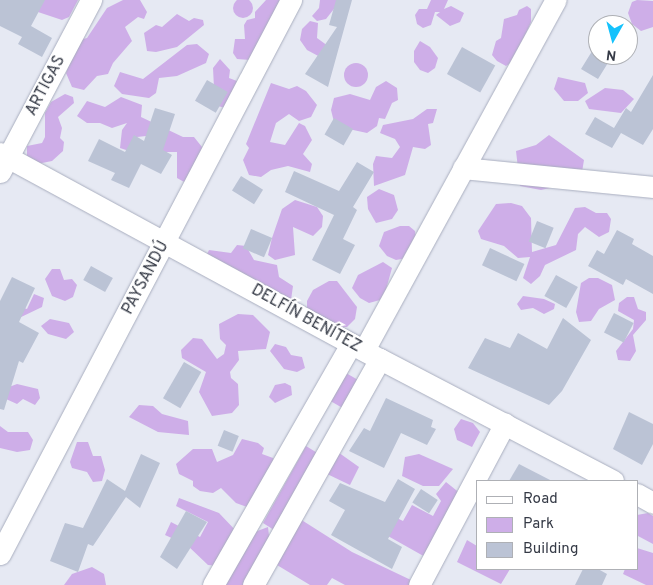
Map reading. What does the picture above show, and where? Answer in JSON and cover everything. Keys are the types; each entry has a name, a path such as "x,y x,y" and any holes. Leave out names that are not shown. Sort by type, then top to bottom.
{"street":[{"name":"ARTIGAS","path":"2,161 92,0"},
{"name":"PAYSANDÚ","path":"0,554 166,242 291,0"},
{"path":"253,585 365,351 556,0"},
{"name":"DELFÍN BENÍTEZ","path":"2,161 166,242 365,351 611,480"},
{"path":"463,168 653,187"},
{"path":"213,585 365,351"},
{"path":"419,585 505,423"},
{"path":"638,495 653,503"}],"green space":[{"path":"239,-1 247,-1 252,4 252,12 247,17 239,17 234,12 234,4"},
{"path":"28,0 78,0 69,17 62,20 38,12"},
{"path":"123,0 140,0 147,12 144,19 138,17 125,27 132,41 113,63 108,74 97,76 84,90 72,87 66,73 79,40 87,38 107,8"},
{"path":"266,0 280,0 250,60 237,59 233,53 235,39 245,39 244,25 247,20 255,18 255,12"},
{"path":"320,0 341,0 326,19 317,21 312,16 319,8"},
{"path":"431,0 448,0 444,9 451,6 464,13 460,22 450,26 436,15 440,12 435,12 431,25 423,28 417,24 415,15 419,9 427,9"},
{"path":"637,0 653,1 653,27 641,31 638,29 638,15 629,15 628,13 632,2"},
{"path":"527,6 531,9 531,22 514,61 506,66 497,61 492,55 496,41 501,38 504,19 517,15 519,10"},
{"path":"177,14 189,21 194,18 203,20 204,25 177,47 156,52 147,51 144,33 156,25 162,27"},
{"path":"310,21 318,23 317,38 328,46 322,58 307,50 300,40 302,29"},
{"path":"420,41 430,47 438,58 435,68 428,73 420,70 414,62 414,51"},
{"path":"197,44 209,54 206,63 177,76 159,78 156,93 149,98 122,94 114,86 120,72 143,79 187,45"},
{"path":"220,59 230,70 229,78 237,81 225,108 218,106 214,88 213,68"},
{"path":"356,63 365,66 368,75 365,84 356,87 347,84 344,75 347,66"},
{"path":"558,77 585,83 588,93 578,101 564,101 554,89"},
{"path":"386,81 397,88 398,100 392,103 385,119 379,118 377,126 367,133 335,126 331,110 334,98 350,94 370,100 376,87"},
{"path":"271,83 289,89 297,86 306,91 317,105 311,117 299,121 289,114 276,123 270,142 285,145 299,123 305,126 312,140 303,154 312,164 310,172 288,166 271,170 261,177 249,175 243,160 249,148 246,144"},
{"path":"605,88 623,90 634,99 621,113 589,109 585,101"},
{"path":"65,94 73,97 74,103 58,117 62,128 60,138 64,142 63,151 52,161 37,164 27,158 27,146 42,143 45,137 45,113 51,102"},
{"path":"121,97 142,105 141,117 183,137 194,137 206,152 186,183 177,178 177,152 162,152 146,136 137,137 129,151 120,148 122,130 127,123 112,128 100,123 87,123 77,116 87,101 105,107"},
{"path":"427,109 437,109 433,123 428,124 431,145 425,149 413,147 405,175 374,186 373,164 376,156 392,158 400,147 395,139 380,133 383,125 413,119"},
{"path":"549,135 584,160 582,172 564,185 541,190 520,186 516,151 536,145"},
{"path":"379,189 394,195 398,210 392,219 376,223 368,209 367,197"},
{"path":"295,200 317,207 323,216 322,227 313,236 293,227 295,255 275,260 268,255 272,238 282,209"},
{"path":"511,203 522,206 531,218 532,252 556,245 575,208 585,207 596,213 607,213 611,219 609,232 599,237 585,227 578,234 576,250 545,265 540,276 531,284 523,278 530,257 518,258 504,246 481,239 478,231 496,204"},
{"path":"400,226 409,226 415,231 416,239 407,258 396,260 387,256 379,246 384,232"},
{"path":"237,245 246,246 254,260 277,265 279,277 293,286 291,300 205,258 209,250 231,253"},
{"path":"383,262 392,268 385,293 380,300 369,303 360,298 352,288 358,275"},
{"path":"52,269 60,269 64,280 72,279 77,285 73,297 65,301 52,296 45,279"},
{"path":"589,278 598,278 612,285 615,300 599,309 591,321 579,322 576,312 581,283"},
{"path":"329,281 337,281 357,307 355,319 347,327 332,327 307,313 307,301 313,290"},
{"path":"34,294 44,298 42,307 17,319 14,305 27,309"},
{"path":"523,296 544,299 555,304 554,309 544,314 533,308 521,310 517,304"},
{"path":"627,297 634,297 638,309 646,312 646,320 633,335 636,351 630,361 618,360 616,351 633,329 634,320 618,311 619,303"},
{"path":"238,314 253,315 270,332 266,349 238,351 239,360 230,372 231,378 238,384 239,405 232,413 212,416 199,392 206,372 182,358 181,350 193,338 202,339 217,359 224,354 226,345 220,339 219,324"},
{"path":"50,319 69,323 74,332 66,339 48,334 41,326"},
{"path":"275,344 286,347 291,355 302,357 305,368 297,372 284,369 270,351"},
{"path":"346,373 360,381 344,409 330,401"},
{"path":"285,383 291,386 292,395 275,403 269,397 275,385"},
{"path":"17,384 38,389 40,398 35,405 23,399 17,404 6,399 9,387"},
{"path":"139,405 153,406 162,414 188,421 189,435 158,432 129,417"},
{"path":"461,419 473,423 480,432 472,447 457,440 454,429"},
{"path":"0,426 8,432 28,432 33,440 30,450 17,452 0,448"},
{"path":"242,439 258,443 264,448 262,454 273,458 281,471 247,507 236,503 221,488 213,493 200,491 193,486 193,481 179,474 176,464 193,449 212,449 217,462 233,455"},
{"path":"77,442 88,442 93,456 101,456 105,470 102,481 93,482 87,472 72,468 70,462"},
{"path":"306,446 319,454 274,530 263,523"},
{"path":"335,450 359,467 350,485 323,472"},
{"path":"419,454 453,469 439,486 423,486 402,476 405,457"},
{"path":"446,482 461,494 427,558 372,527 381,510 403,521 412,505 433,516 441,501 436,494"},
{"path":"179,498 219,513 238,533 220,566 208,565 187,545 165,535 171,522 200,537 208,522 176,506"},
{"path":"648,513 653,516 653,544 638,536 638,515"},
{"path":"300,519 352,552 413,581 411,585 345,585 332,578 327,585 310,585 277,565"},
{"path":"268,527 270,544 249,585 219,585 247,535"},
{"path":"467,540 476,545 476,570 509,570 501,584 457,562"},
{"path":"638,548 653,553 653,585 646,585 623,574 625,570 638,570"},
{"path":"92,567 104,574 106,585 64,585 72,574"}],"building":[{"path":"0,0 45,0 31,26 52,38 42,57 18,44 22,37 0,26"},
{"path":"336,0 352,0 328,87 305,74 337,27 329,25"},
{"path":"462,47 495,65 480,93 447,74"},
{"path":"588,58 588,65 607,65 598,79 581,69"},
{"path":"653,75 653,129 643,145 621,133 612,148 585,134 595,117 614,128 626,108 631,112"},
{"path":"207,80 228,92 216,113 195,101"},
{"path":"155,108 175,114 163,150 172,155 161,174 141,164 129,188 111,180 115,173 88,161 99,139 125,152 134,135 144,141"},
{"path":"334,118 353,129 344,145 324,134"},
{"path":"357,162 374,172 353,207 357,210 343,239 355,245 340,274 312,260 334,215 285,192 294,171 339,191"},
{"path":"241,176 263,190 254,204 232,190"},
{"path":"537,221 554,228 545,248 529,241"},
{"path":"251,229 272,238 264,257 243,248"},
{"path":"617,230 634,239 632,244 653,256 653,294 626,279 623,285 588,266 597,250 604,254"},
{"path":"490,248 524,264 516,281 482,265"},
{"path":"91,266 113,278 105,292 83,280"},
{"path":"556,275 578,287 566,308 544,296"},
{"path":"12,277 35,288 19,322 39,333 23,363 19,361 4,410 0,409 0,301"},
{"path":"614,313 634,323 624,343 604,333"},
{"path":"563,318 591,340 562,391 549,405 468,368 485,338 510,348 518,333 547,349"},
{"path":"184,362 201,372 180,408 163,398"},
{"path":"386,398 433,420 431,427 436,429 427,445 401,433 384,468 349,451 364,428 370,431"},
{"path":"629,412 653,424 653,444 642,465 613,449"},
{"path":"224,430 239,436 232,452 218,446"},
{"path":"141,454 160,463 140,508 126,497 93,546 88,544 78,572 50,561 65,523 83,528 107,479 125,491"},
{"path":"519,464 550,480 510,480"},
{"path":"398,479 415,489 388,539 402,547 392,569 331,535 345,510 329,501 340,483 385,502"},
{"path":"421,489 438,500 429,513 412,502"},
{"path":"186,511 207,522 177,569 160,557"},
{"path":"582,570 600,570 607,574 602,585 575,585"}]}
